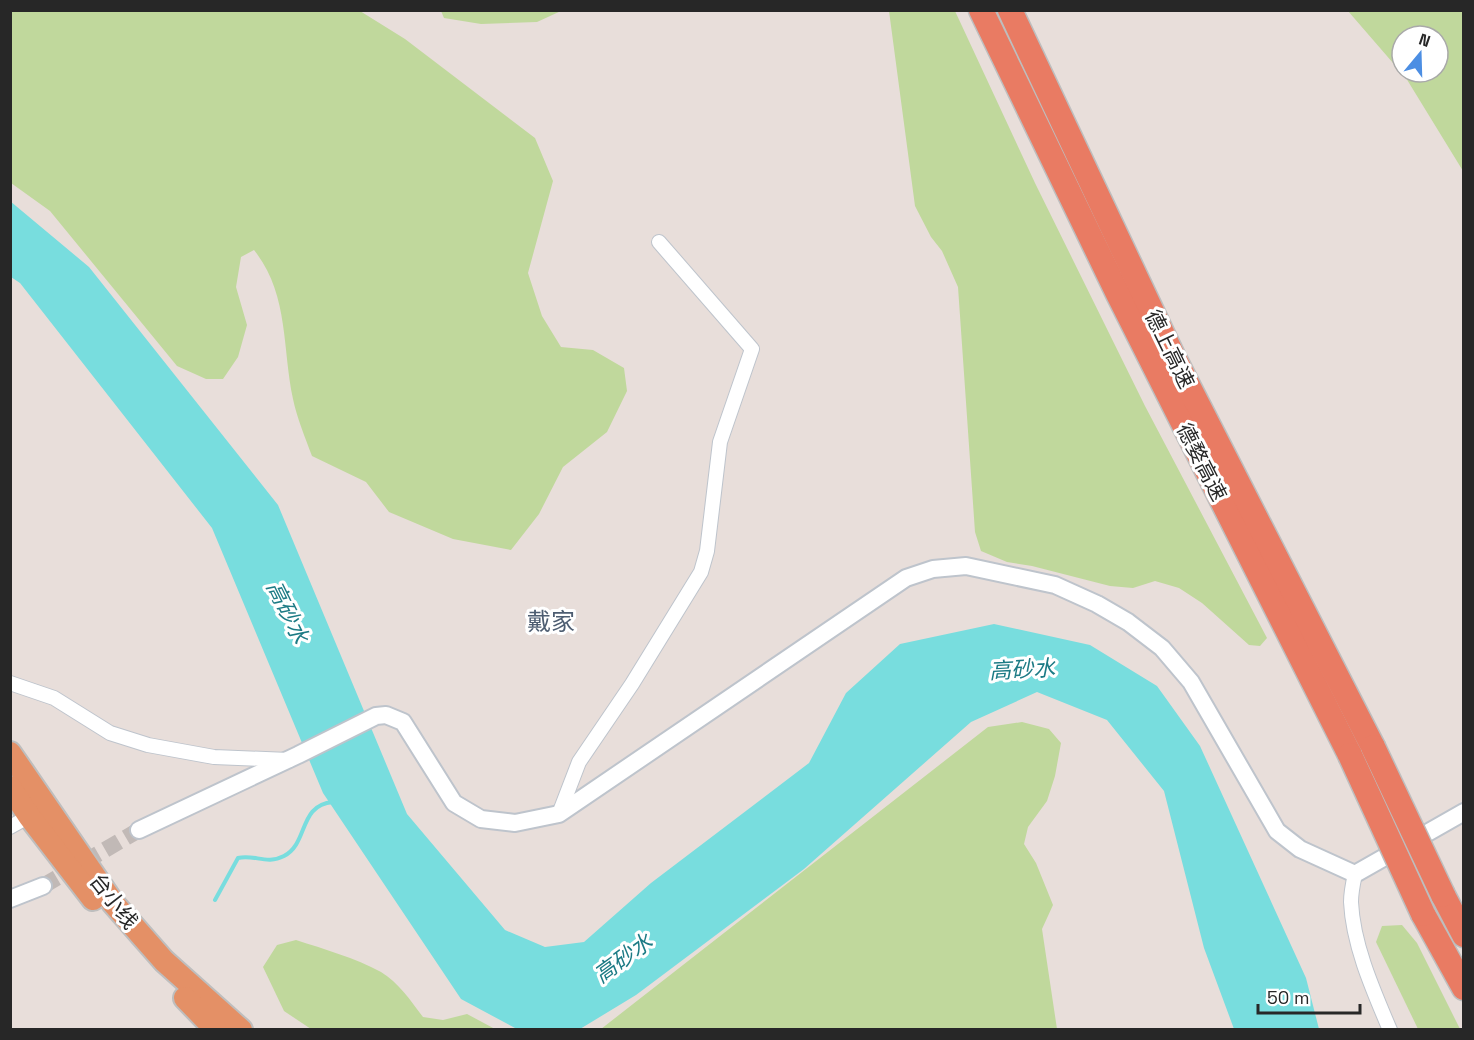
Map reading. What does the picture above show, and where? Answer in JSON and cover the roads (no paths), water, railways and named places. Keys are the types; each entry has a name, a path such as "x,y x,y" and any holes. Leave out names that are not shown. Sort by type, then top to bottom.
{"highway":[{"name":"德婺高速","path":"981,10 1118,294 1350,755 1423,914 1464,988"},
{"name":"德上高速","path":"1010,10 1173,356 1373,747 1464,935"},
{"name":"台小线","path":"10,753 29,816 164,961 241,1029"},
{"name":"台小线","path":"10,787 29,816 87,891 216,1029"}],"street":[{"path":"559,814 579,762 638,674 701,572 707,551 720,442 752,349 658,242"},
{"path":"139,830 293,758 376,716 386,715 403,722 454,803 481,819 515,823 559,814 906,578 933,569 966,566 1055,585 1097,604 1128,622 1162,648 1191,682 1277,831 1300,849 1355,874"},
{"path":"10,683 54,698 110,733 148,745 214,757 293,758"},
{"path":"1355,874 1464,812"},
{"path":"1355,874 1351,900 1354,928 1364,962 1390,1029"},
{"path":"10,899 43,886"}],"water":[{"name":"高砂水","path":"10,201 89,267 278,505 407,814 505,930 545,947 584,942 651,883 809,763 846,693 900,644 994,624 1090,645 1157,686 1200,746 1306,978 1319,1029 1234,1029 1204,948 1164,791 1107,720 1037,692 971,722 804,869 636,995 580,1029 515,1028 461,999 323,793 212,528 20,283 11,277"}],"waterway":[{"path":"215,900 238,858 272,860 284,856 292,850 314,810 333,802"}],"tunnel":[{"path":"43,886 139,830"}],"district":[{"name":"戴家","path":"551,621"}]}
